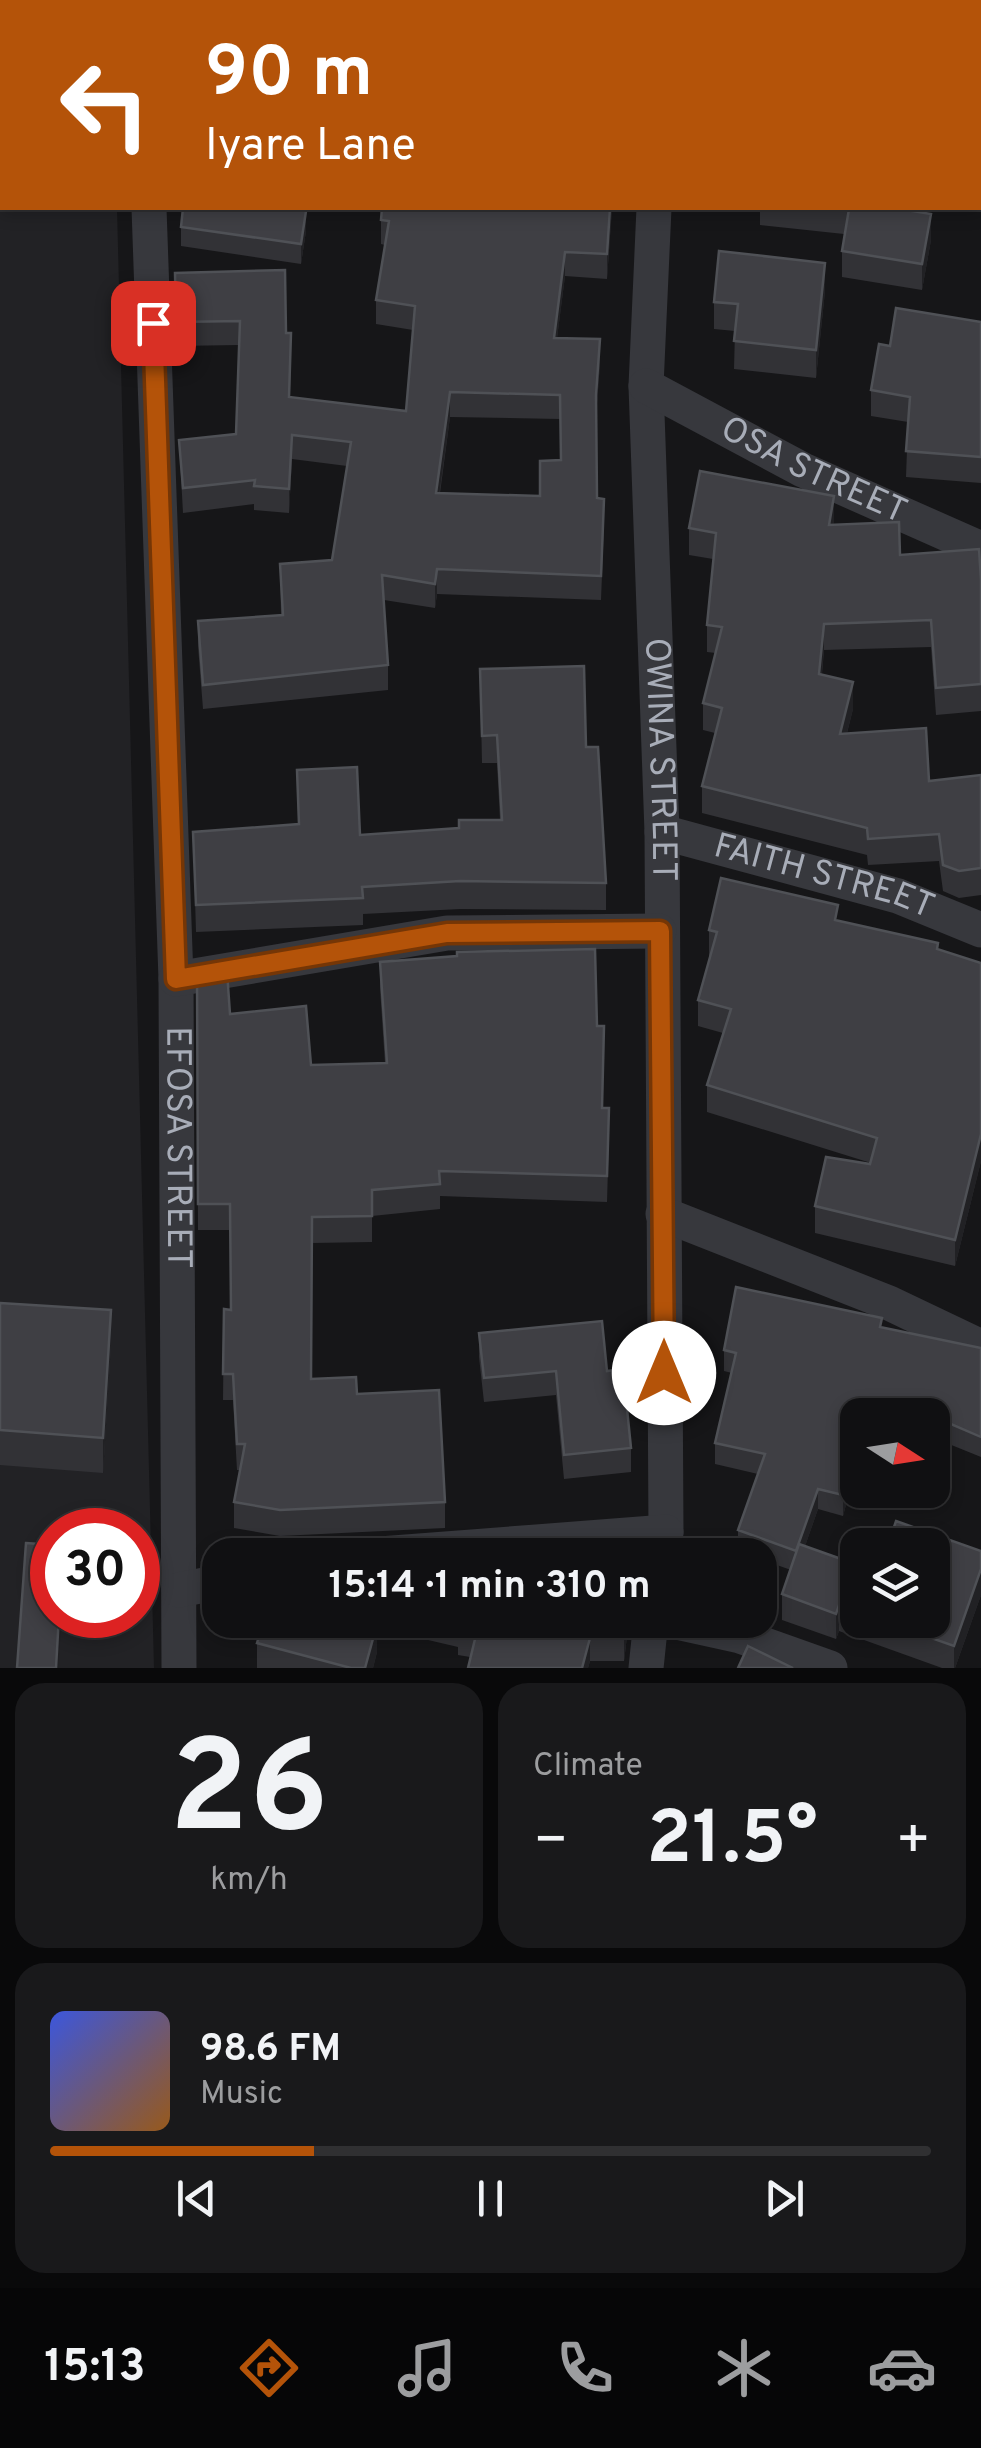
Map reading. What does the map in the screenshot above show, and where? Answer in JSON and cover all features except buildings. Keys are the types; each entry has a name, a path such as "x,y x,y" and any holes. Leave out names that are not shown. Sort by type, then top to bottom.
{"street":[{"name":"EFOSA STREET","path":"149,210 176,979 179,1668"},
{"name":"OWINA STREET","path":"654,210 646,386 662,832 664,1538"},
{"name":"OSA STREET","path":"646,386 803,470 981,548"},
{"name":"FAITH STREET","path":"662,832 898,896 981,930"},
{"path":"176,979 447,933 660,931"},
{"path":"663,1214 889,1302 981,1347"},
{"path":"179,1590 202,1586"},
{"path":"646,1668 649,1638"},
{"path":"746,1638 830,1668"}],"shaded area":[{"path":"0,210 117,210 150,1508 30,1508 30,1638 153,1638 154,1668 0,1668"}],"route":[{"path":"153,323 176,979 447,933 660,931 664,1373"}]}
